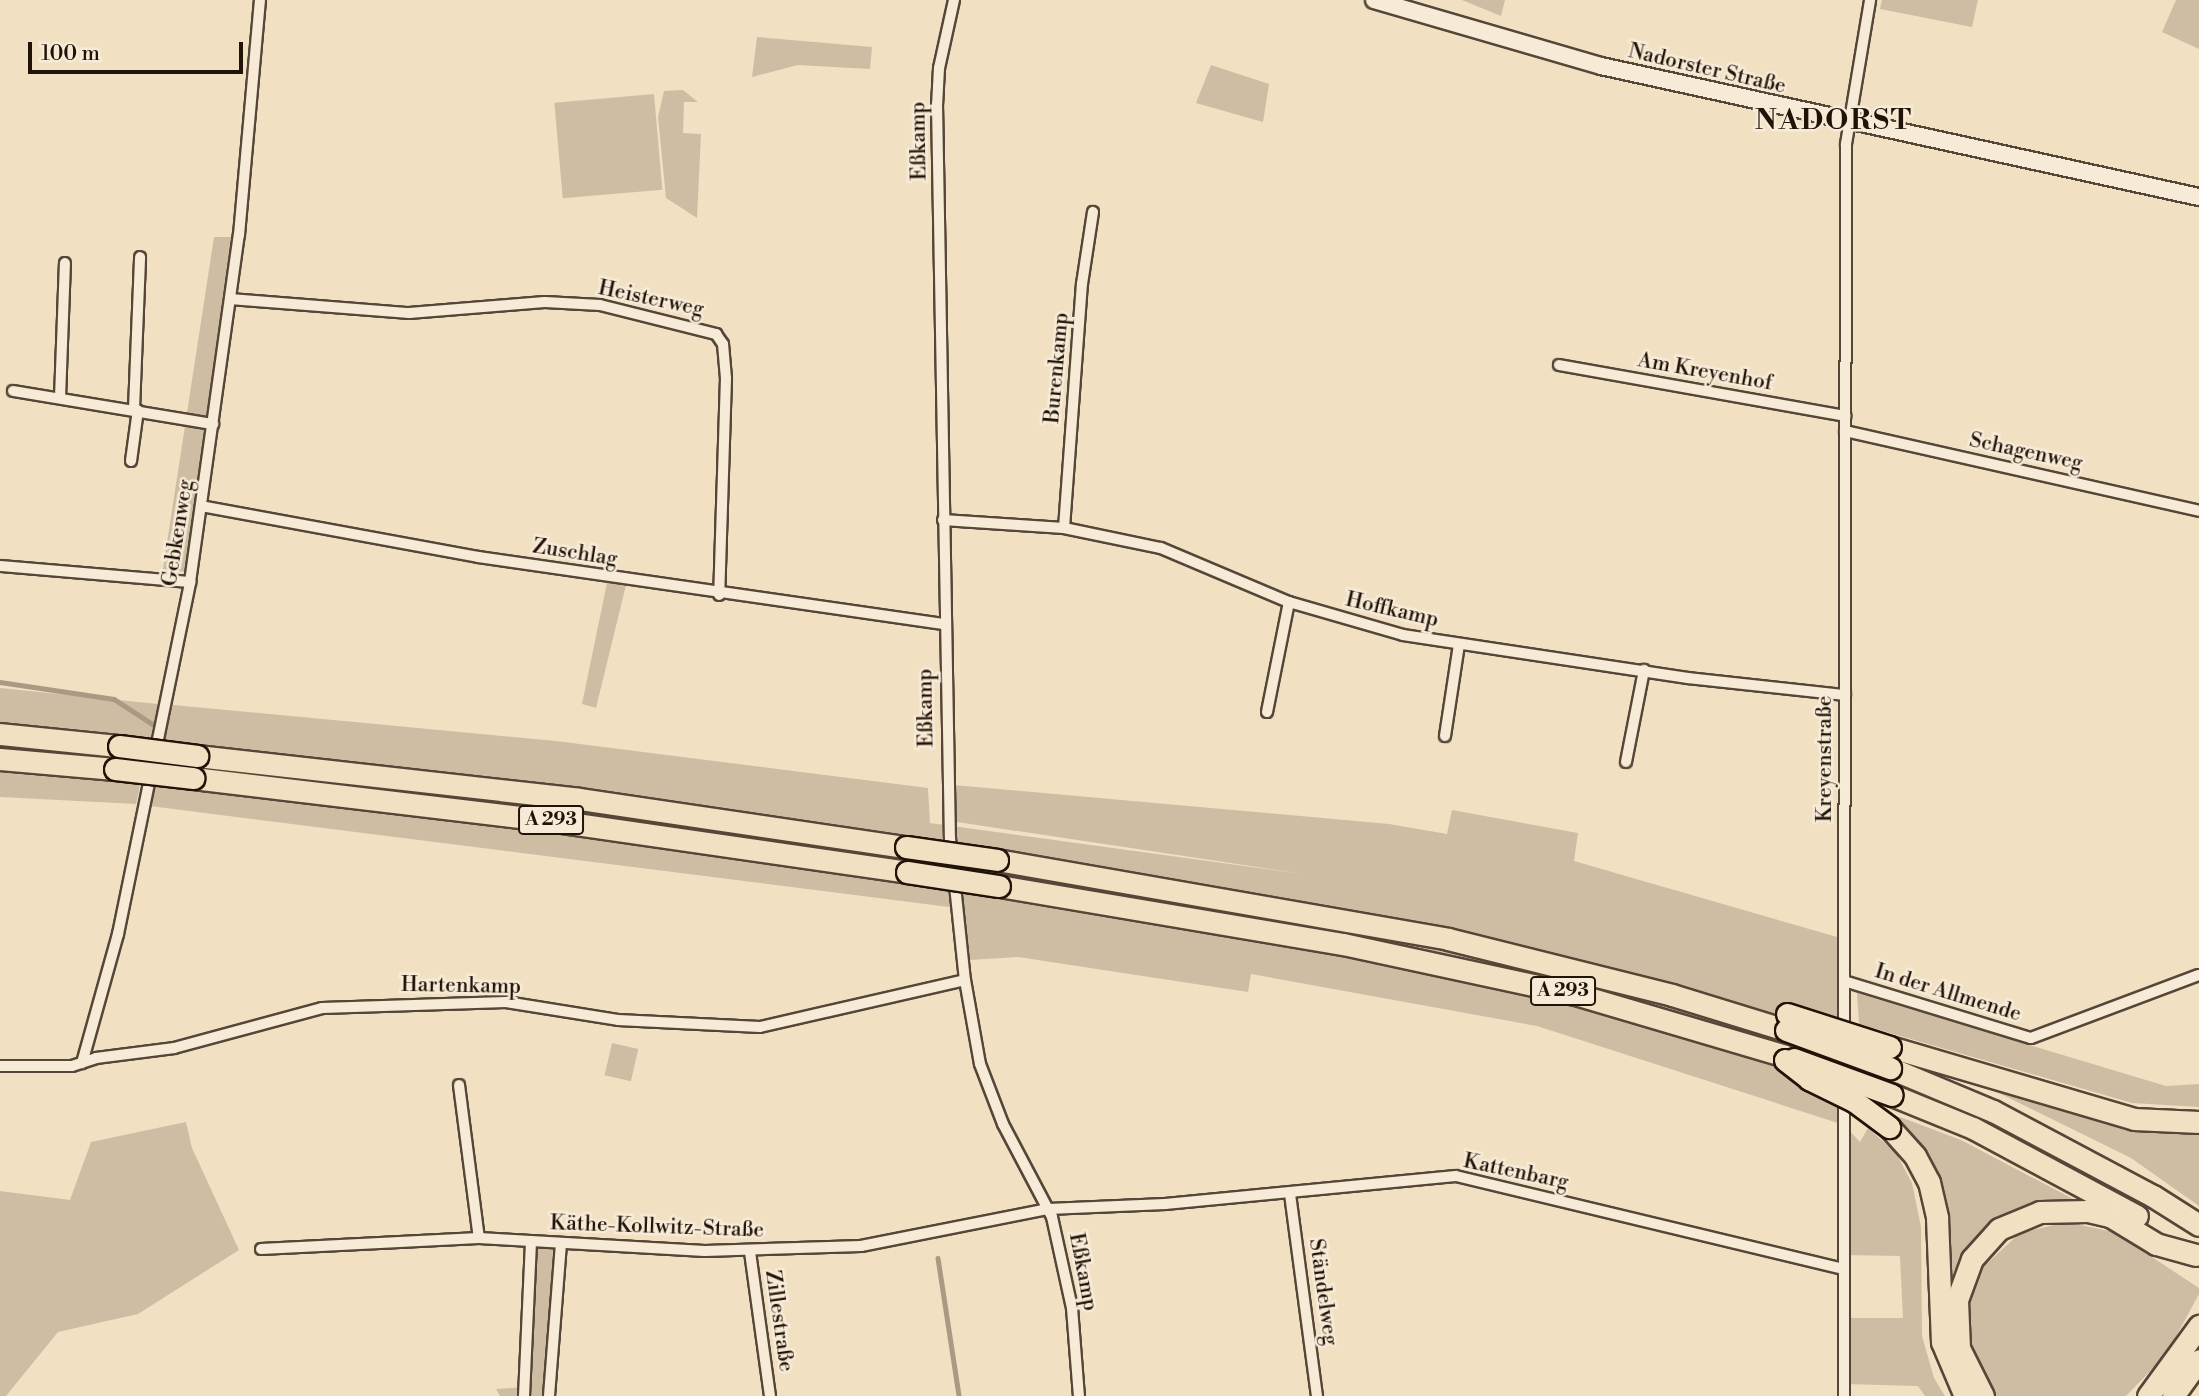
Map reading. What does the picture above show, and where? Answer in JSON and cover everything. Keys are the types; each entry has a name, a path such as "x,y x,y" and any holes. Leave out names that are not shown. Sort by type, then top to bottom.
{"highway":[{"name":"A 293","path":"0,734 579,799 997,860 1448,939 1787,1022 1890,1058 2153,1196 2199,1225"},
{"name":"A 293","path":"0,759 115,769 555,821 907,872 1343,944 1548,988 1783,1056 1892,1094 1973,1128 2108,1197 2198,1256"},
{"path":"1783,1056 1808,1079 1854,1101 1889,1127 1909,1149 1929,1182 1937,1218 1942,1342 1965,1396"},
{"path":"1890,1058 2134,1119 2199,1122"},
{"path":"1983,1396 1959,1348 1957,1300 1972,1259 1999,1230 2040,1212 2088,1211 2110,1216 2156,1244 2198,1256"},
{"path":"2148,1396 2199,1326"},
{"path":"2173,1396 2199,1360"}],"street":[{"name":"Gebkenweg","path":"82,1063 118,934 190,582 214,424 249,151 260,0"},
{"name":"Eßkamp","path":"954,0 937,93 947,804 965,980 980,1064 1003,1124 1048,1209 1072,1308 1079,1396"},
{"name":"Nadorster Straße","path":"1374,0 1556,55 1847,123 2199,197"},
{"name":"Kreyenstraße","path":"1844,1396 1847,123 1870,0"},
{"name":"Burenkamp","path":"1064,528 1082,284 1093,212"},
{"path":"131,461 136,409 139,257"},
{"path":"61,398 65,263"},
{"name":"Heisterweg","path":"230,299 409,313 545,302 600,305 716,334 723,344 726,378 719,595"},
{"name":"Am Kreyenhof","path":"1559,365 1845,416"},
{"path":"13,391 136,409 214,424"},
{"name":"Schagenweg","path":"1845,432 2199,511"},
{"name":"Zuschlag","path":"201,506 460,554 719,595 945,624"},
{"name":"Hoffkamp","path":"943,520 1064,528 1161,548 1289,602 1403,635 1459,645 1844,695"},
{"path":"0,566 190,582"},
{"path":"1267,712 1289,602"},
{"path":"1445,736 1459,645"},
{"path":"1626,762 1644,670"},
{"name":"In der Allmende","path":"1844,981 2031,1038 2199,975"},
{"name":"Hartenkamp","path":"0,1066 82,1063 174,1048 323,1008 506,1002 618,1020 760,1027 965,980"},
{"path":"459,1085 479,1238"},
{"name":"Kattenbarg","path":"1048,1209 1290,1194 1456,1176 1844,1269"},
{"name":"Ständelweg","path":"1290,1194 1318,1396"},
{"name":"Käthe-Kollwitz-Straße","path":"261,1250 479,1238 750,1252 861,1246 1048,1209"},
{"path":"524,1396 531,1241"},
{"path":"549,1396 561,1244"},
{"name":"Zillestraße","path":"750,1252 770,1396"}],"shaded area":[{"path":"1462,0 1505,0 1501,16"},
{"path":"1882,0 1978,0 1972,27 1880,9"},
{"path":"2176,0 2199,0 2199,49 2162,32"},
{"path":"757,37 872,47 870,69 798,65 752,77"},
{"path":"1211,65 1269,84 1263,122 1196,103"},
{"path":"683,90 698,102 684,102 683,133 701,134 697,218 666,198 658,117 664,91"},
{"path":"654,94 662,190 563,198 554,103"},
{"path":"214,237 231,237 185,572 163,569"},
{"path":"608,578 627,581 596,708 582,704"},
{"path":"0,688 158,704 136,804 0,797"},
{"path":"173,705 556,741 928,788 930,823 1303,874 957,822 954,785 1389,824 1447,834 1452,810 1578,833 1574,861 1844,939 1844,1125 1537,1026 1251,974 1248,992 1018,957 970,960 965,912 949,907 150,806"},
{"path":"1857,993 2166,1086 2199,1084 2199,1107 2132,1103 1859,1024"},
{"path":"612,1043 638,1049 631,1081 605,1075"},
{"path":"1958,1073 2199,1129 2199,1206 2131,1158"},
{"path":"1900,1117 1961,1140 2077,1201 2028,1206 1993,1220 1967,1247 1946,1287 1944,1193 1924,1155 1896,1120"},
{"path":"186,1122 192,1148 239,1250 138,1314 58,1332 6,1396 0,1396 0,1191 70,1200 91,1142"},
{"path":"1844,1125 1860,1142 1868,1128 1896,1153 1912,1183 1921,1227 1922,1336 1934,1378 1945,1396 1925,1396 1918,1386 1844,1384 1844,1318 1903,1318 1900,1256 1844,1255"},
{"path":"2066,1222 2114,1232 2199,1288 2199,1294 2166,1355 2126,1396 1992,1396 1969,1357 1965,1307 1983,1267 2020,1233"},
{"path":"531,1241 561,1244 549,1396 500,1396 496,1389 524,1387"}],"waterway":[{"path":"0,682 114,699 154,725"},
{"path":"938,1258 959,1396"}],"district":[{"name":"NADORST","path":"1834,121"}]}
